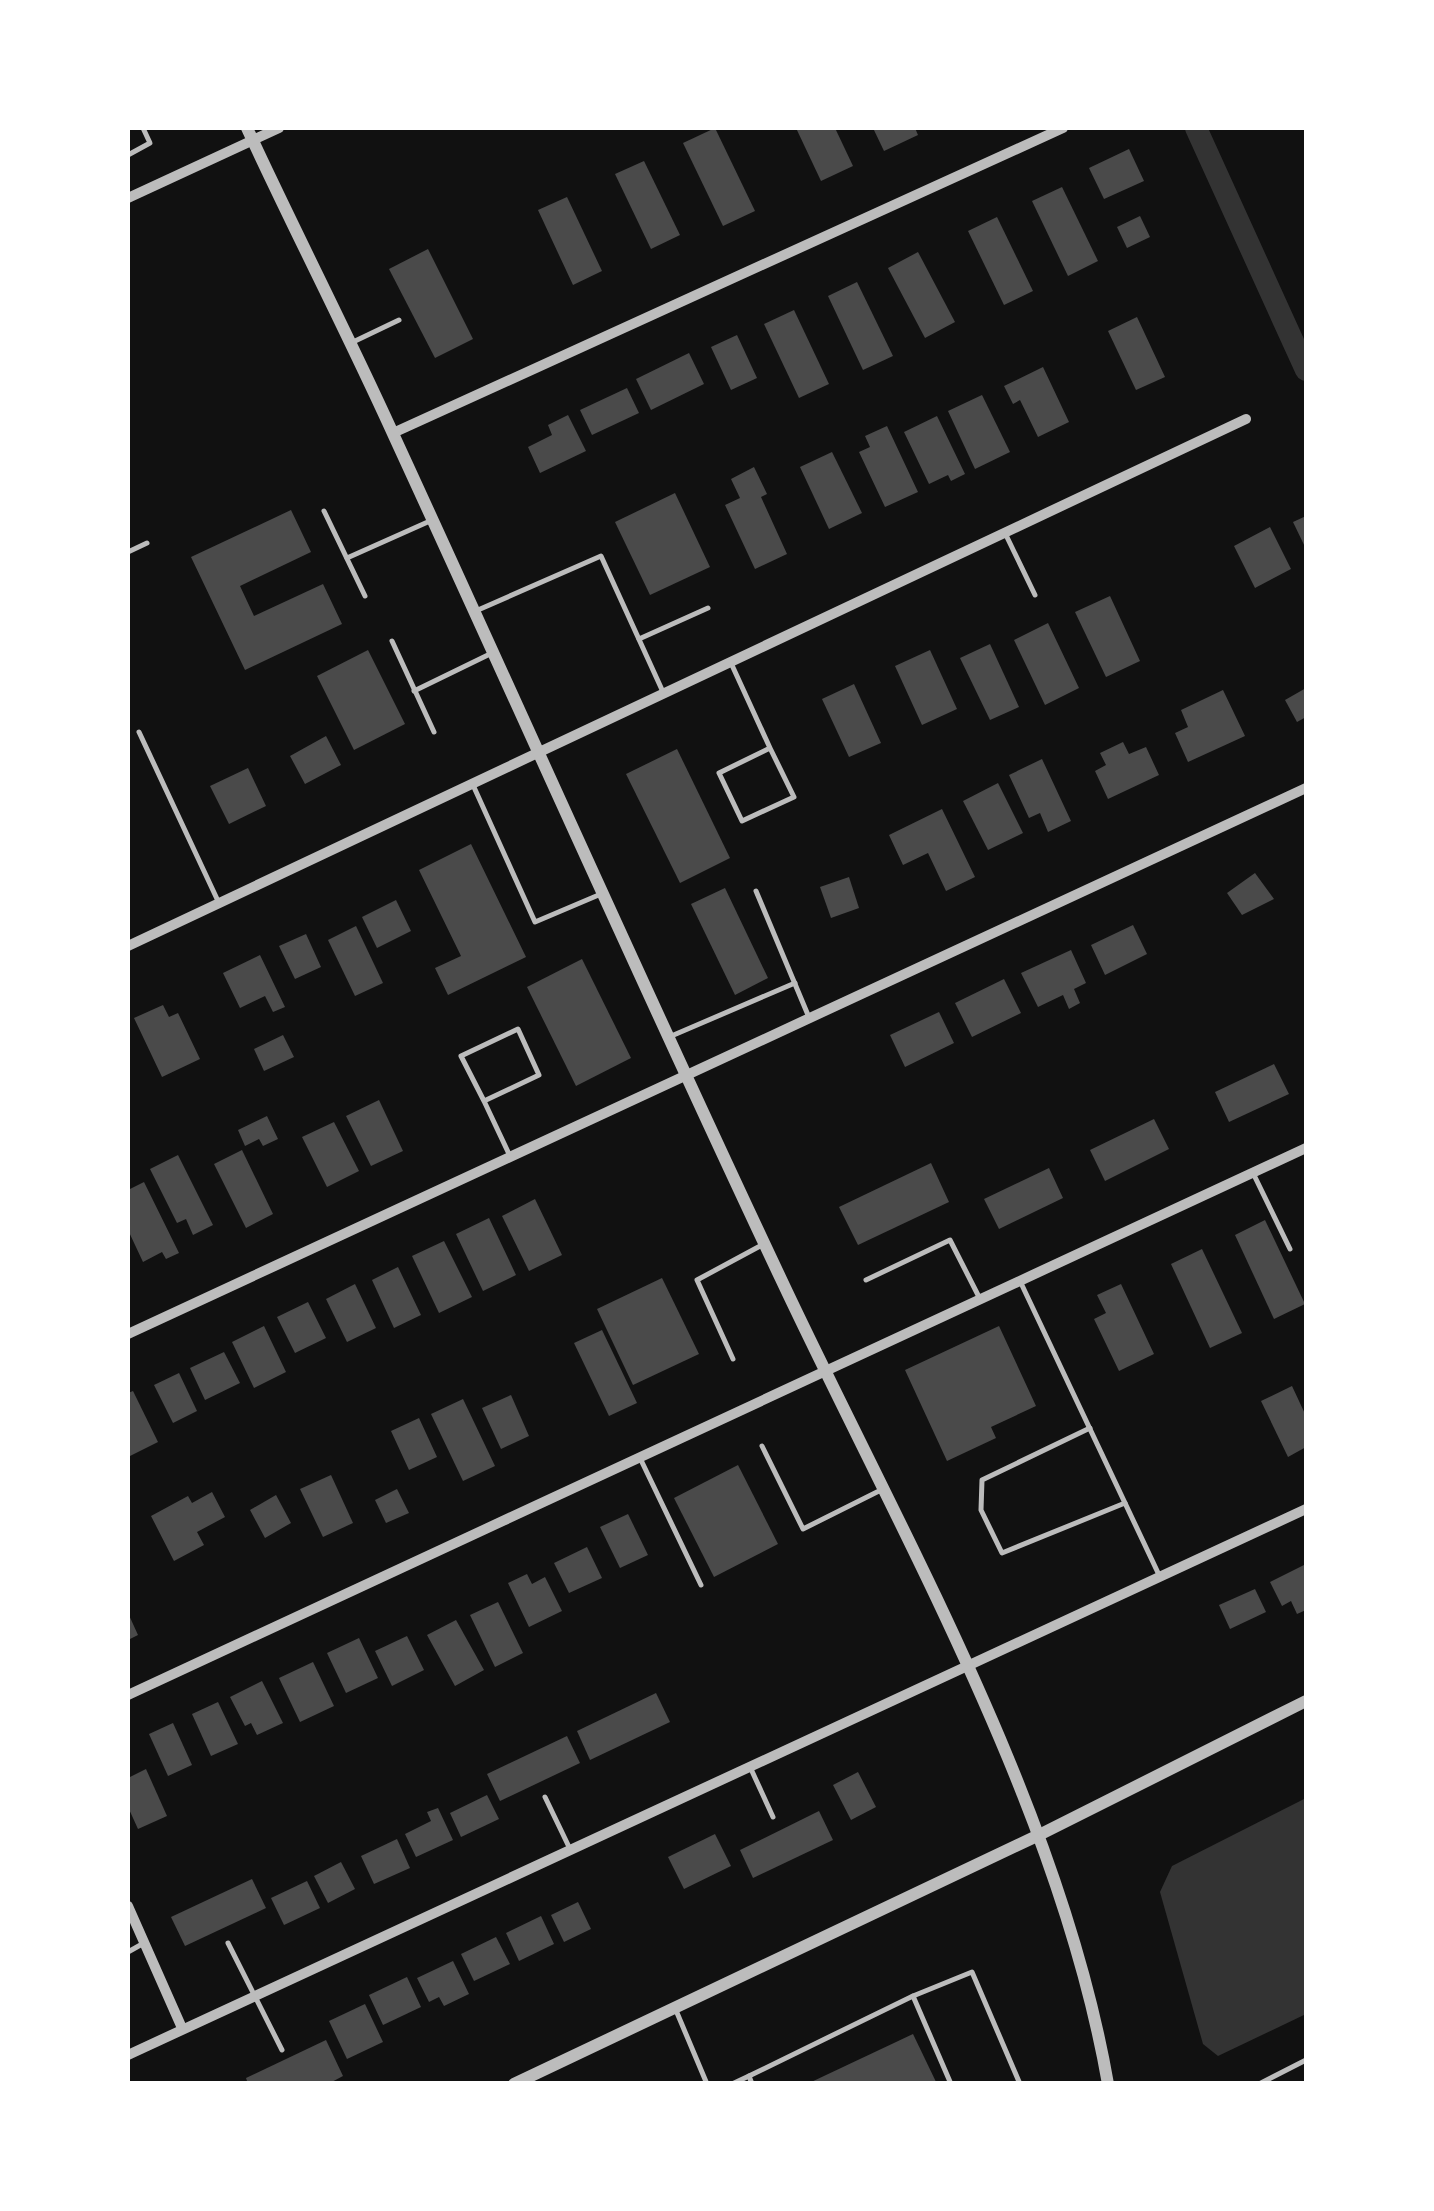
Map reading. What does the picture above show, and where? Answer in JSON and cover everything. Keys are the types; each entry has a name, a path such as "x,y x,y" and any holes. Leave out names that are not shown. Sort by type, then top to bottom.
{"street":[{"path":"128,198 250,134 280,128"},
{"path":"393,432 1063,128"},
{"path":"250,134 393,432 764,1244 966,1667 1039,1836 1087,1984 1108,2084"},
{"path":"128,946 1246,418"},
{"path":"128,1334 1306,788"},
{"path":"128,1695 1306,1148"},
{"path":"128,2054 1306,1509"},
{"path":"514,2084 1039,1836 1306,1702"},
{"path":"128,1906 182,2028"}],"lane":[{"path":"128,155 150,144 143,128"},
{"path":"350,343 400,320"},
{"path":"324,511 365,596"},
{"path":"347,558 433,520"},
{"path":"1005,533 1036,595"},
{"path":"128,552 147,543"},
{"path":"474,612 601,556 665,695"},
{"path":"639,639 708,608"},
{"path":"392,641 434,732"},
{"path":"414,691 493,653"},
{"path":"732,664 794,797 742,821 718,773 770,748"},
{"path":"139,732 220,904"},
{"path":"473,786 535,922 602,893"},
{"path":"756,891 810,1018"},
{"path":"668,1037 795,984"},
{"path":"484,1101 539,1076 518,1029 461,1056 510,1157"},
{"path":"1253,1173 1290,1249"},
{"path":"866,1280 950,1240 981,1300"},
{"path":"732,1359 697,1280 764,1244"},
{"path":"1020,1281 1160,1577"},
{"path":"1090,1428 982,1480 980,1510 1002,1553 1125,1503"},
{"path":"762,1446 803,1529 881,1490"},
{"path":"640,1458 701,1585"},
{"path":"750,1766 773,1816"},
{"path":"545,1797 570,1849"},
{"path":"128,1952 144,1943"},
{"path":"228,1943 282,2050"},
{"path":"732,2084 913,1996 972,1972 1020,2084"},
{"path":"913,1996 951,2084"},
{"path":"675,2008 707,2084"},
{"path":"1258,2084 1306,2060"},
{"path":"749,2076 752,2084"}],"shaded area":[{"path":"1306,1798 1306,2014 1218,2056 1203,2044 1160,1892 1172,1866"}],"building":[{"path":"715,128 755,211 723,226 683,143"},
{"path":"796,128 835,128 853,166 821,181"},
{"path":"873,128 915,128 918,135 884,151"},
{"path":"1129,149 1144,181 1104,199 1089,168"},
{"path":"644,161 680,235 651,249 615,174"},
{"path":"1062,187 1098,261 1068,276 1032,201"},
{"path":"567,197 602,271 573,285 538,210"},
{"path":"1140,216 1150,237 1127,248 1117,227"},
{"path":"997,217 1033,291 1004,305 968,231"},
{"path":"428,249 473,339 435,358 389,269"},
{"path":"918,252 955,322 925,338 888,268"},
{"path":"857,282 893,356 863,370 828,296"},
{"path":"794,310 829,384 799,398 764,324"},
{"path":"1137,317 1165,377 1136,390 1108,331"},
{"path":"737,335 757,378 731,390 711,347"},
{"path":"689,353 704,384 651,410 636,379"},
{"path":"1043,367 1069,422 1038,437 1020,400 1013,404 1004,386"},
{"path":"627,388 639,413 592,435 580,410"},
{"path":"982,395 1010,452 975,469 948,411"},
{"path":"568,415 586,451 540,473 528,447 552,435 548,425"},
{"path":"937,416 965,474 951,481 948,475 929,484 904,432"},
{"path":"887,426 918,492 885,507 859,452 870,447 865,436"},
{"path":"832,452 862,513 829,529 800,467"},
{"path":"754,467 767,494 761,497 787,554 755,569 725,505 740,498 731,479"},
{"path":"675,493 710,567 650,595 615,522"},
{"path":"291,510 311,552 240,586 254,616 323,584 342,624 245,670 191,557"},
{"path":"1306,516 1306,549 1293,522"},
{"path":"1270,527 1291,569 1255,588 1234,546"},
{"path":"1110,596 1140,661 1106,677 1075,612"},
{"path":"1048,623 1079,688 1045,705 1014,640"},
{"path":"990,644 1019,707 990,720 960,658"},
{"path":"368,650 405,724 354,750 317,676"},
{"path":"930,650 957,709 922,725 895,666"},
{"path":"854,684 881,743 849,757 822,699"},
{"path":"1306,688 1306,717 1297,722 1285,700"},
{"path":"1223,690 1245,736 1188,762 1175,733 1188,727 1181,710"},
{"path":"326,736 341,765 305,784 290,756"},
{"path":"1123,742 1129,754 1146,747 1159,775 1108,799 1095,771 1106,765 1100,753"},
{"path":"677,749 730,858 680,883 626,774"},
{"path":"1042,759 1071,821 1048,832 1040,813 1029,818 1009,775"},
{"path":"248,768 266,806 229,824 210,786"},
{"path":"998,783 1023,833 988,850 963,801"},
{"path":"942,809 975,877 946,891 928,853 903,865 889,835"},
{"path":"471,844 526,957 448,995 435,968 461,956 419,870"},
{"path":"1255,873 1274,899 1242,915 1227,893"},
{"path":"849,877 859,908 831,918 820,887"},
{"path":"725,888 768,978 735,995 691,904"},
{"path":"396,900 411,931 377,948 362,917"},
{"path":"1133,925 1147,954 1105,975 1091,945"},
{"path":"356,926 383,983 355,996 328,940"},
{"path":"306,934 321,967 295,979 279,946"},
{"path":"1071,950 1086,983 1074,989 1080,1003 1069,1009 1063,995 1038,1007 1021,973"},
{"path":"260,955 285,1007 273,1012 265,996 240,1008 223,973"},
{"path":"582,959 631,1058 576,1086 527,987"},
{"path":"1004,979 1021,1013 972,1037 955,1003"},
{"path":"163,1005 169,1017 178,1013 200,1059 162,1077 134,1018"},
{"path":"939,1012 954,1043 905,1067 890,1035"},
{"path":"283,1035 294,1057 264,1071 254,1049"},
{"path":"1274,1064 1289,1094 1229,1122 1215,1092"},
{"path":"379,1100 403,1151 371,1166 346,1116"},
{"path":"267,1116 278,1139 263,1146 259,1139 245,1146 238,1130"},
{"path":"1154,1119 1169,1149 1105,1181 1090,1150"},
{"path":"334,1122 359,1171 327,1187 302,1137"},
{"path":"242,1150 273,1214 246,1228 214,1164"},
{"path":"178,1155 213,1225 193,1235 186,1219 177,1223 150,1169"},
{"path":"931,1163 949,1202 858,1245 839,1207"},
{"path":"1049,1168 1063,1198 999,1229 984,1199"},
{"path":"144,1182 179,1253 166,1259 162,1252 143,1262 128,1230 128,1190"},
{"path":"535,1199 562,1255 529,1271 502,1216"},
{"path":"489,1218 516,1275 483,1291 456,1234"},
{"path":"1265,1220 1305,1304 1274,1319 1235,1235"},
{"path":"444,1241 472,1297 439,1313 412,1256"},
{"path":"1202,1249 1242,1333 1210,1348 1171,1264"},
{"path":"398,1267 421,1315 394,1328 372,1280"},
{"path":"662,1278 699,1354 633,1385 597,1309"},
{"path":"355,1284 376,1328 347,1342 326,1299"},
{"path":"1121,1284 1154,1354 1119,1371 1094,1319 1106,1313 1097,1295"},
{"path":"308,1302 326,1338 295,1353 277,1317"},
{"path":"264,1326 286,1372 254,1388 232,1342"},
{"path":"999,1326 1036,1406 991,1427 996,1438 947,1461 905,1370"},
{"path":"602,1330 637,1403 609,1416 574,1343"},
{"path":"224,1352 240,1383 205,1400 190,1368"},
{"path":"179,1373 197,1411 173,1423 154,1385"},
{"path":"1292,1386 1306,1416 1306,1447 1288,1457 1261,1401"},
{"path":"133,1391 158,1442 128,1457 128,1393"},
{"path":"511,1395 529,1436 501,1449 482,1408"},
{"path":"463,1399 495,1466 463,1481 431,1414"},
{"path":"419,1418 437,1457 409,1470 391,1431"},
{"path":"738,1465 778,1544 714,1577 674,1498"},
{"path":"331,1475 353,1523 323,1537 300,1489"},
{"path":"397,1489 409,1513 386,1523 375,1500"},
{"path":"212,1492 225,1517 197,1532 204,1545 174,1561 151,1516 188,1496 192,1503"},
{"path":"276,1495 291,1523 265,1538 250,1510"},
{"path":"628,1514 648,1555 620,1568 600,1527"},
{"path":"587,1547 602,1578 569,1593 554,1563"},
{"path":"1306,1564 1306,1610 1297,1614 1291,1601 1282,1606 1270,1582"},
{"path":"527,1574 532,1584 545,1577 562,1611 529,1627 508,1583"},
{"path":"1255,1589 1266,1612 1230,1629 1219,1605"},
{"path":"498,1602 523,1653 495,1667 470,1615"},
{"path":"128,1613 138,1635 128,1640"},
{"path":"456,1620 484,1670 455,1686 427,1635"},
{"path":"407,1636 424,1670 392,1686 375,1651"},
{"path":"359,1638 378,1678 346,1693 327,1653"},
{"path":"313,1662 334,1706 300,1722 279,1678"},
{"path":"262,1681 283,1723 257,1735 251,1723 245,1726 230,1697"},
{"path":"656,1693 670,1722 590,1760 577,1731"},
{"path":"218,1702 238,1744 211,1756 192,1714"},
{"path":"173,1723 192,1765 168,1776 149,1734"},
{"path":"567,1736 580,1763 500,1801 487,1774"},
{"path":"146,1769 167,1816 138,1829 128,1807 128,1778"},
{"path":"858,1772 876,1807 851,1820 833,1785"},
{"path":"487,1795 499,1819 461,1837 450,1813"},
{"path":"438,1808 453,1840 416,1857 405,1834 431,1821 427,1812"},
{"path":"819,1811 833,1840 753,1878 740,1850"},
{"path":"715,1834 731,1866 684,1889 668,1857"},
{"path":"397,1839 410,1868 374,1884 361,1856"},
{"path":"341,1862 355,1889 328,1903 314,1876"},
{"path":"252,1879 266,1908 185,1946 171,1917"},
{"path":"307,1881 320,1908 284,1925 271,1898"},
{"path":"578,1902 591,1929 564,1942 551,1915"},
{"path":"541,1916 554,1944 519,1961 506,1933"},
{"path":"496,1937 510,1964 474,1981 461,1954"},
{"path":"453,1961 469,1994 444,2006 439,1997 429,2002 417,1978"},
{"path":"407,1977 421,2007 383,2025 369,1995"},
{"path":"365,2004 383,2042 347,2059 329,2021"},
{"path":"913,2034 937,2084 807,2084"},
{"path":"326,2040 343,2076 328,2084 248,2084 246,2078"}],"waterway":[{"path":"1196,128 1306,370"}]}
